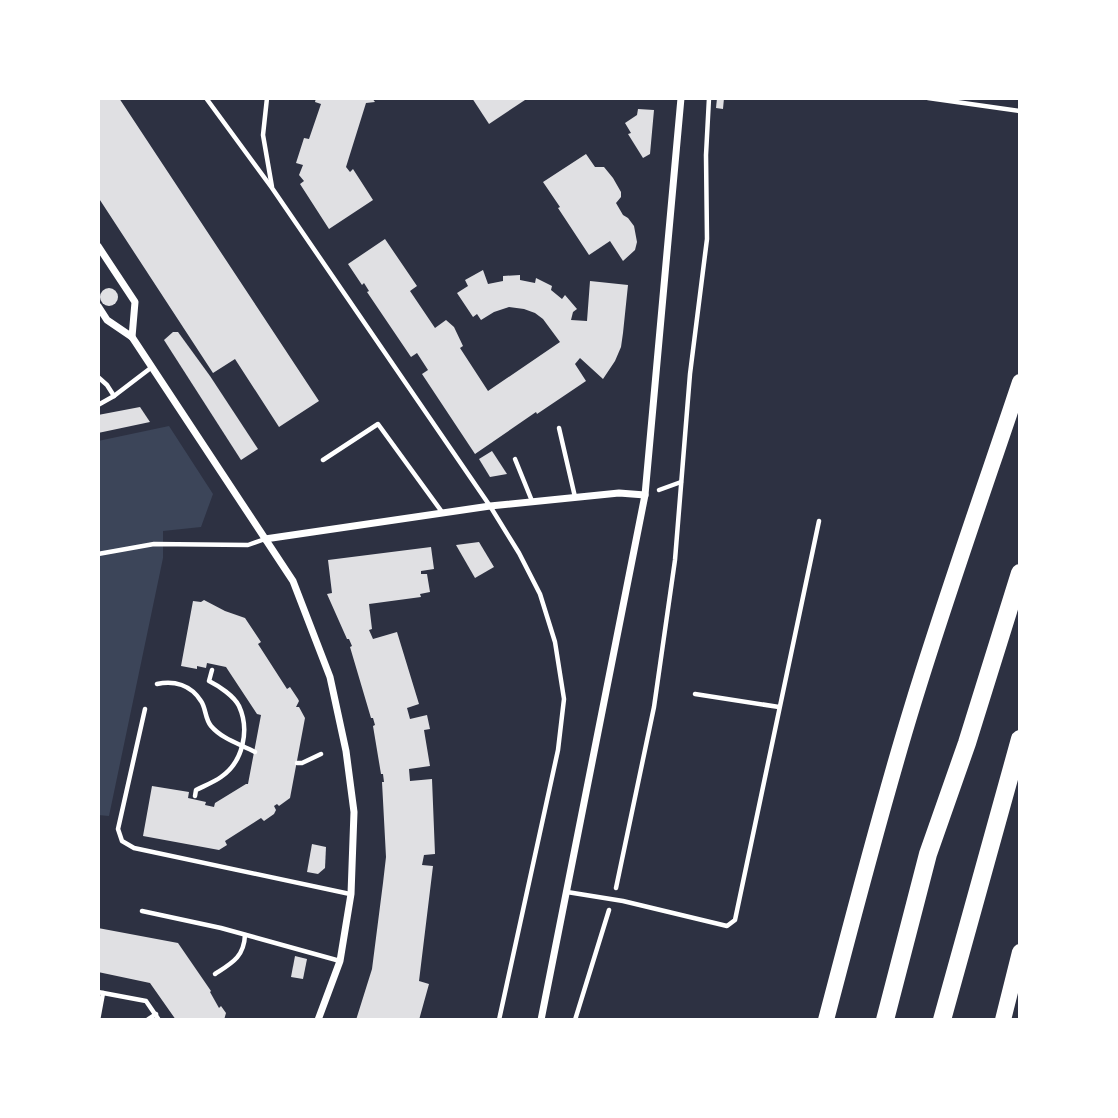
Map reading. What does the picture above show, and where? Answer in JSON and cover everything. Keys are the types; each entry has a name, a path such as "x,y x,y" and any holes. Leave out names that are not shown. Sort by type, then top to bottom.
{"highway":[{"path":"826,1020 913,704 1020,382"},
{"path":"885,1020 928,854 967,743 1020,573"},
{"path":"942,1020 1020,739"},
{"path":"1003,1020 1020,952"}],"street":[{"path":"541,1020 645,495 681,98"},
{"path":"98,246 135,302 132,337"},
{"path":"98,306 107,320 132,337 293,581 330,677 346,751 354,812 351,894 340,961 318,1020"},
{"path":"265,539 490,506 619,493 645,495"}],"lane":[{"path":"206,98 272,188 490,506 540,594 555,642 564,699 558,750 499,1020"},
{"path":"267,98 263,135 272,188"},
{"path":"928,98 1020,111"},
{"path":"98,405 153,367"},
{"path":"98,377 114,396"},
{"path":"323,460 378,424 442,513"},
{"path":"559,428 576,497"},
{"path":"515,459 533,502"},
{"path":"567,892 612,899 727,926 735,920 819,521"},
{"path":"98,554 154,544 248,545 265,539"},
{"path":"695,694 779,707"},
{"path":"145,709 118,829 122,841 134,848 351,894"},
{"path":"142,911 246,935 340,961"},
{"path":"215,974 240,955 245,946 246,935"}],"path":[{"path":"575,1020 619,878 654,707 675,560 690,374 707,239 706,155 709,98"},
{"path":"645,495 681,482"},
{"path":"195,796 196,790 220,779 229,770 238,758 244,731 238,704 209,681 212,670"},
{"path":"157,684 178,683 190,689 201,701 209,724 221,736 255,752"},
{"path":"297,763 321,754"},
{"path":"98,1020 101,992 146,1001 159,1020"},
{"path":"147,1020 156,1014"}],"shaded area":[{"path":"169,426 213,494 201,527 163,531 163,558 109,816 98,815 98,441"}],"building":[{"path":"98,98 119,98 319,401 279,427 235,359 213,373 98,197"},
{"path":"316,98 372,98 375,102 366,103 346,167 350,172 353,169 373,200 329,229 300,184 304,181 299,175 303,165 296,163 304,138 309,139 321,104 315,102"},
{"path":"472,98 528,98 489,124"},
{"path":"717,98 724,98 723,109 716,108"},
{"path":"638,109 654,110 650,154 643,158 628,134 631,133 625,123 637,115"},
{"path":"586,154 595,167 604,167 613,178 621,192 616,203 634,226 637,242 635,250 623,261 610,241 589,255 543,182"},
{"path":"385,239 417,286 410,291 435,328 446,320 454,327 463,346 460,348 488,391 560,342 543,319 524,309 509,307 481,320 477,314 473,317 457,293 468,286 465,280 483,270 488,284 503,281 503,276 520,275 520,280 535,283 536,278 552,286 551,290 562,299 565,295 577,309 571,320 587,321 590,281 628,285 621,347 615,361 603,379 580,358 575,364 586,381 475,454 422,374 428,370 417,353 411,357 367,292 369,291 364,283 362,285 348,264"},
{"path":"109,288 115,291 118,297 115,303 109,306 103,303 100,297 103,291"},
{"path":"173,332 178,332 210,376 258,449 241,460 164,340"},
{"path":"140,407 150,422 98,433 98,415"},
{"path":"492,451 507,474 490,477 479,459"},
{"path":"479,542 494,567 475,578 456,545"},
{"path":"431,547 434,569 421,571 421,574 427,574 430,592 420,594 421,597 369,604 372,629 369,630 373,639 397,632 419,704 407,708 410,719 427,715 430,729 424,730 430,766 409,769 410,781 432,779 435,854 424,855 422,865 433,866 419,981 429,984 419,1020 356,1020 372,969 383,883 386,857 384,782 373,726 375,725 350,647 352,646 327,594 332,593 328,560"},
{"path":"204,600 245,618 287,689 290,687 298,699 296,707 299,707 305,718 290,798 279,806 274,806 274,814 264,821 261,818 225,841 227,845 219,850 143,836 152,786 189,792 188,798 206,802 205,805 214,807 215,803 248,784 261,715 257,714 226,667 207,663 206,668 181,666 193,601"},
{"path":"312,844 326,847 325,868 318,874 307,872"},
{"path":"98,928 178,943 211,991 219,1008 221,1006 226,1013 224,1020 176,1020 150,983 98,972"},
{"path":"295,956 307,959 303,979 291,977"}]}
